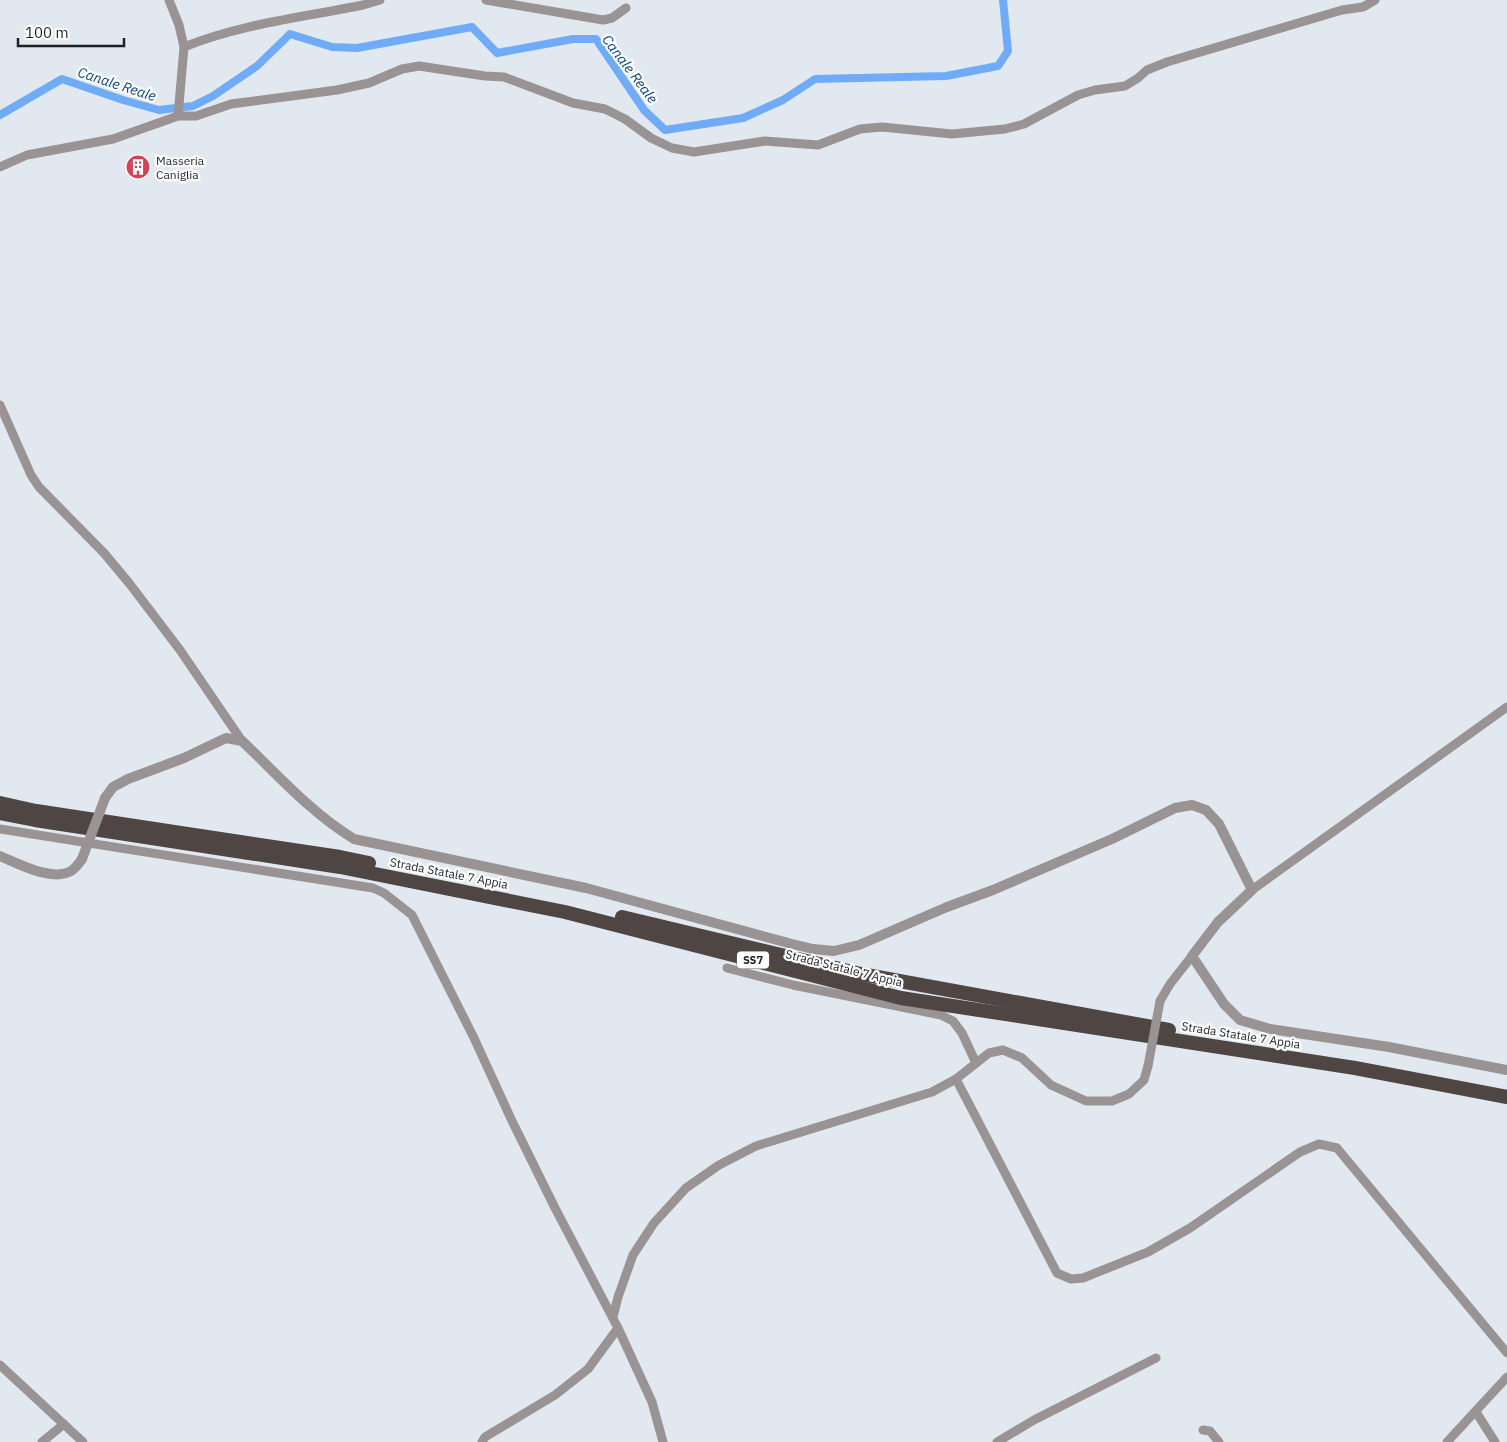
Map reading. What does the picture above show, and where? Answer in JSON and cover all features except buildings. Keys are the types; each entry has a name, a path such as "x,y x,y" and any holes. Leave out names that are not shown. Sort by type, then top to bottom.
{"highway":[{"name":"Strada Statale 7 Appia","path":"0,803 36,811 340,857 567,904 860,974 1147,1026 1357,1059 1507,1088"},
{"name":"Strada Statale 7 Appia","path":"0,813 340,867 565,912 902,998 1345,1067 1507,1097"}],"street":[{"path":"169,0 179,25 184,47 178,116"},
{"path":"184,47 200,40 251,27 380,0"},
{"path":"486,0 603,20 612,18 626,8"},
{"path":"0,166 27,155 113,140 178,116 196,116 231,104 337,90 369,83 402,69 419,66 485,76 504,76 573,103 605,109 625,119 651,138 672,148 694,152 765,141 818,144 860,129 882,127 952,134 1005,129 1024,124 1078,96 1095,90 1125,86 1147,70 1167,62 1342,10 1363,7 1374,0"},
{"path":"0,405 31,475 39,487 104,553 129,583 180,650 242,741 319,814 354,839 586,888 813,949 834,951 859,946 947,907 1002,886 1112,839 1175,808 1192,805 1206,810 1219,824 1252,890"},
{"path":"613,1317 633,1255 654,1223 686,1188 719,1164 756,1146 932,1092 956,1079 989,1053 1003,1050 1022,1058 1051,1085 1086,1101 1112,1101 1129,1094 1144,1080 1160,1001 1170,984 1218,922 1252,890 1507,707"},
{"path":"0,856 53,875 73,870 82,859 105,798 113,787 128,779 184,758 226,738 242,741"},
{"path":"0,829 373,888 384,892 412,915 474,1038 555,1208 613,1317 652,1402 663,1442"},
{"path":"1192,956 1224,1004 1240,1020 1270,1028 1389,1047 1507,1070"},
{"path":"727,968 793,985 941,1015 953,1021 962,1033 976,1063"},
{"path":"956,1079 1057,1273 1070,1279 1083,1278 1148,1252 1190,1228 1300,1152 1319,1144 1337,1148 1507,1353"},
{"path":"482,1442 485,1437 555,1395 588,1369 618,1328"},
{"path":"997,1442 1034,1420 1156,1358"},
{"path":"0,1365 83,1442"},
{"path":"1447,1442 1507,1377"},
{"path":"1476,1412 1495,1442"},
{"path":"42,1442 64,1424"},
{"path":"1203,1430 1210,1432 1219,1442"}],"waterway":[{"name":"Canale Reale","path":"0,115 62,79 159,110 193,106 213,96 257,66 290,34 332,47 357,48 472,27 497,53 573,39 596,39 644,110 665,130 743,118 783,100 815,79 946,76 998,66 1008,51 1003,0"}],"place":[{"name":"Masseria Caniglia","path":"138,167"}]}
